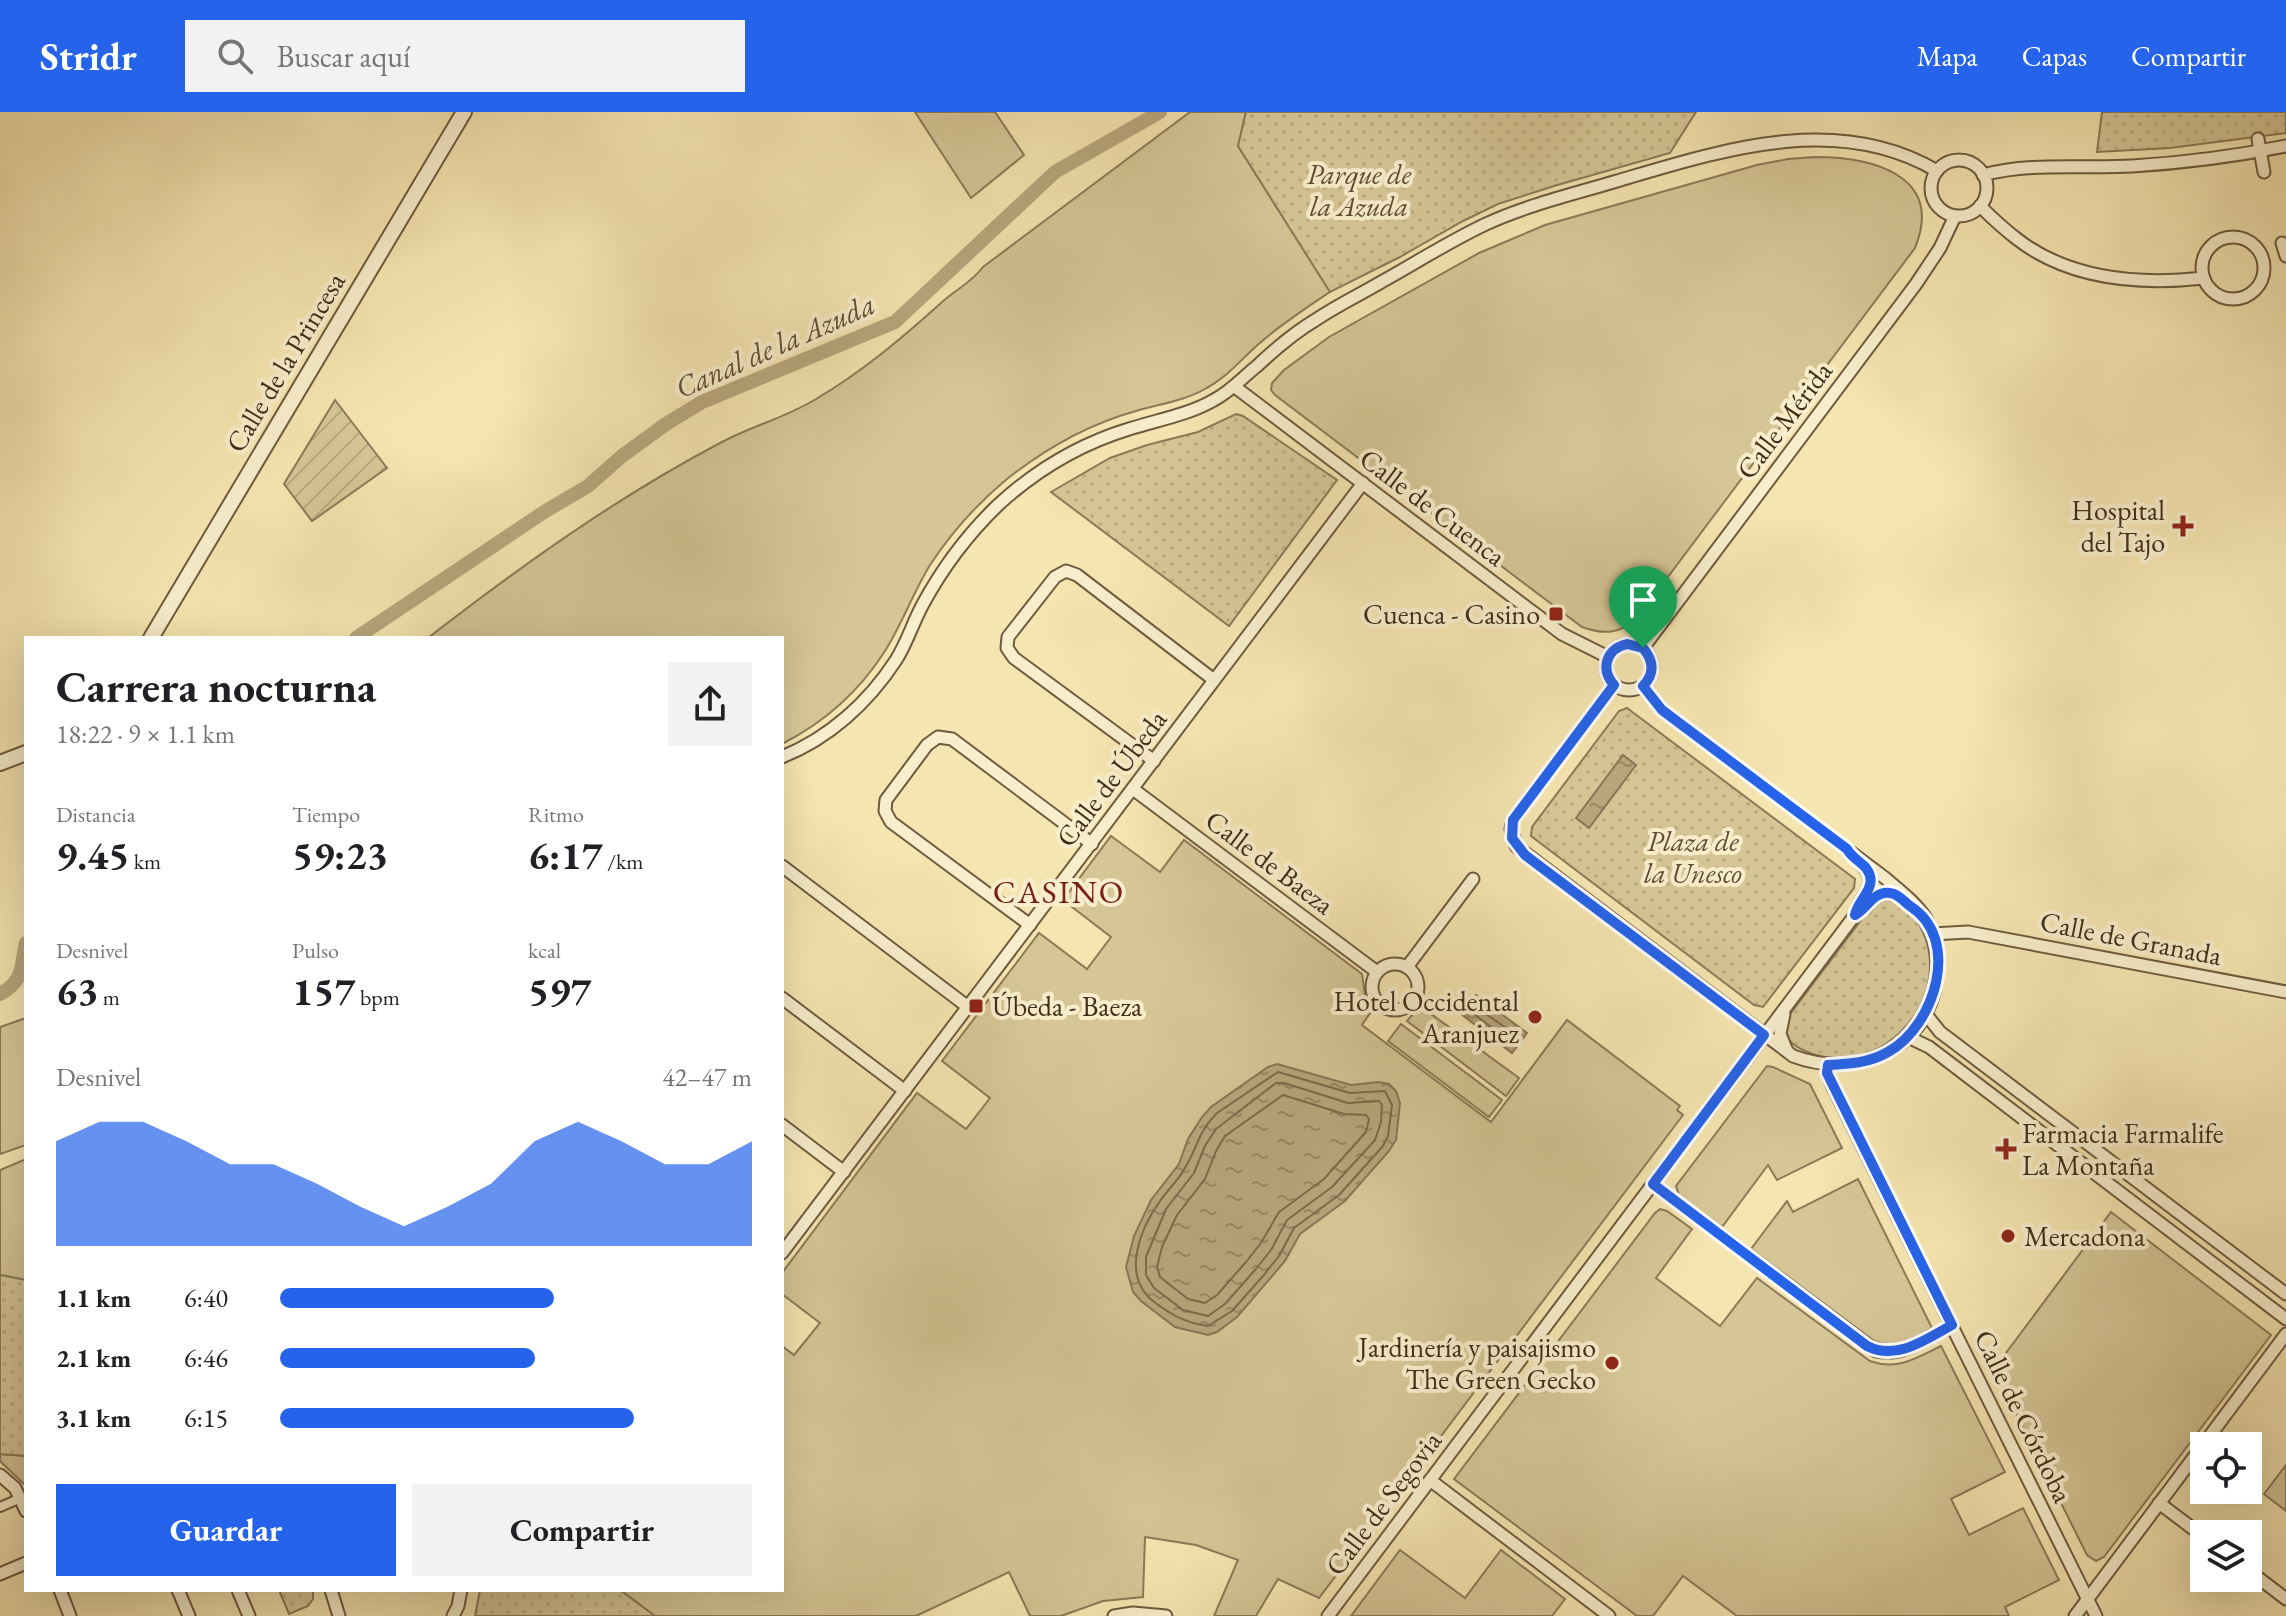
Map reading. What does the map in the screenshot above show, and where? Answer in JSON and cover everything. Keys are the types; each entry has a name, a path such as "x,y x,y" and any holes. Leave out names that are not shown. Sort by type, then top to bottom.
{"street":[{"name":"Calle de la Princesa","path":"152,636 464,112"},
{"path":"784,756 831,731 868,698 897,658 922,606 967,537 1034,475 1085,446 1209,403 1235,387 1274,350 1315,319 1487,223 1524,209 1695,159 1765,141 1803,136 1836,136 1899,149 1937,171"},
{"path":"1983,175 2011,169 2132,166 2259,145 2286,146"},
{"path":"2259,145 2264,172"},
{"path":"1957,160 1972,164 1983,175 1986,191 1980,206 1972,212 1955,216 1934,202 1931,186 1942,165 1957,160"},
{"path":"1980,206 2020,241 2070,267 2109,278 2148,281 2204,278"},
{"name":"Calle Mérida","path":"1643,648 1908,294 1940,248 1955,216"},
{"path":"2240,238 2249,242 2262,257 2262,278 2257,287 2239,298 2219,296 2204,278 2202,262 2220,239 2240,238"},
{"path":"2282,243 2286,256"},
{"name":"Calle de Cuenca","path":"1235,387 1562,634 1608,657"},
{"name":"Calle de Úbeda","path":"784,1250 1363,483"},
{"path":"1154,761 1014,658 1007,648 1008,637 1055,577 1066,571 1077,575 1214,680"},
{"path":"1627,644 1643,648 1653,667 1643,686 1628,691 1614,685 1606,672 1608,657 1627,644"},
{"path":"1614,685 1513,820 1512,838 1525,855 1787,1051 1811,1062 1847,1065 1890,1051 1908,1037 1925,1013 1938,977 1937,954 1925,918 1885,878 1662,710 1643,686"},
{"path":"1030,925 891,822 885,811 886,800 927,745 938,737 952,739 1092,844"},
{"path":"0,763 24,754"},
{"name":"Calle de Baeza","path":"1133,789 1377,972"},
{"path":"1847,849 1865,867 1870,878 1870,888 1855,915"},
{"path":"784,868 968,1007"},
{"path":"1407,967 1473,879"},
{"path":"1764,1035 1855,915 1873,898 1888,892 1916,908"},
{"name":"Calle de Granada","path":"1932,934 1968,932 2286,992"},
{"path":"1389,964 1407,967 1418,981 1414,1000 1396,1010 1382,1006 1372,989 1377,972 1389,964"},
{"path":"1787,1051 1780,1026 1796,993"},
{"path":"784,1000 905,1091"},
{"path":"1925,1013 1940,1032 2286,1294"},
{"name":"Calle de Segovia","path":"1328,1616 1764,1035"},
{"path":"1908,1037 1929,1047 2286,1319"},
{"name":"Calle de Córdoba","path":"1828,1065 1827,1073 1833,1087 2096,1616"},
{"path":"784,1127 844,1172"},
{"path":"1653,1184 1876,1351 1886,1353 1906,1349 1952,1325"},
{"path":"2075,1616 2286,1334"},
{"path":"0,1475 15,1488 24,1507"},
{"path":"1430,1480 1609,1616"},
{"path":"0,1507 14,1501"},
{"path":"2159,1503 2190,1526"},
{"path":"0,1574 24,1564"},
{"path":"2262,1581 2286,1599"},
{"path":"61,1592 70,1616"},
{"path":"179,1592 189,1616"},
{"path":"239,1592 249,1616"},
{"path":"331,1592 335,1615"},
{"path":"453,1616 461,1592"},
{"path":"1114,1616 1133,1613 1164,1616"}],"green space":[{"path":"915,112 995,112 1024,155 971,198"},
{"path":"1190,112 1246,112 1238,146 1330,292 1278,328 1228,373 1205,389 1085,430 1007,479 966,519 938,553 891,641 864,680 840,705 784,743 784,636 431,636 607,509 722,442 833,389 896,342 983,267"},
{"name":"Parque de la Azuda","path":"1246,112 1696,112 1670,153 1498,204 1330,292 1238,146"},
{"path":"2102,112 2286,112 2286,133 2170,148 2097,152"},
{"path":"1815,157 1879,166 1911,187 1920,203 1922,223 1915,248 1637,618 1618,630 1605,632 1582,627 1271,390 1272,383 1284,370 1329,337 1479,253 1545,225 1757,165"},
{"path":"335,400 387,468 312,521 284,484"},
{"path":"1236,414 1337,480 1229,626 1051,492 1110,458 1198,432"},
{"name":"Plaza de la Unesco","path":"1627,708 1855,879 1854,888 1763,1007 1754,1005 1531,836 1532,827 1619,711"},
{"path":"1111,836 1160,872 1184,840 1362,974 1365,995 1373,1009 1362,1025 1491,1122 1567,1020 1680,1106 1677,1110 1683,1115 1319,1598 1278,1579 1256,1616 1214,1616 1238,1560 1196,1545 1145,1537 1143,1597 1103,1601 1061,1616 1030,1616 1009,1572 916,1616 655,1616 623,1592 784,1592 784,1348 794,1355 820,1323 784,1296 784,1270 917,1093 966,1129 990,1098 942,1061 1039,933 1087,969 1111,937 1063,900"},
{"path":"1883,898 1910,911 1925,937 1930,964 1927,989 1916,1013 1900,1033 1879,1048 1855,1057 1829,1058 1797,1047 1787,1037 1788,1017 1874,903"},
{"path":"1420,1006 1519,1078 1506,1096 1407,1021"},
{"path":"24,1019 24,1146 0,1154 0,1027"},
{"path":"1401,1024 1502,1100 1489,1117 1388,1041"},
{"path":"1767,1066 1810,1084 1842,1148 1777,1180 1768,1165 1722,1227 1679,1195 1676,1186"},
{"path":"24,1160 24,1280 0,1275 0,1170"},
{"path":"1858,1179 1932,1328 1895,1344 1871,1339 1751,1249 1787,1201 1793,1212"},
{"path":"1660,1209 1692,1229 1656,1278 1720,1326 1757,1278 1870,1361 1898,1364 1941,1346 2005,1472 1951,1499 1969,1535 2023,1508 2059,1580 2005,1607 2009,1616 1737,1616 1683,1576 1653,1616 1637,1616 1454,1479"},
{"path":"2111,1212 2271,1335 2198,1432 2190,1432 2190,1443 2104,1557 2096,1561 2087,1555 1994,1369"},
{"path":"0,1275 24,1280 24,1456 0,1454"},
{"path":"0,1454 24,1456 24,1484 0,1461"},
{"path":"2286,1465 2286,1511 2264,1494"},
{"path":"1400,1550 1465,1598 1501,1550 1565,1599 1552,1616 1351,1616"},
{"path":"280,1592 313,1592 308,1606 289,1614"},
{"path":"480,1592 623,1592 655,1616 475,1616"}],"water":[{"path":"1623,755 1636,765 1589,828 1576,818"},
{"path":"1476,995 1527,1033 1512,1053 1461,1014"},
{"path":"1277,1064 1351,1085 1389,1084 1396,1091 1400,1103 1396,1140 1345,1201 1300,1234 1285,1261 1237,1317 1208,1335 1175,1327 1133,1292 1126,1267 1134,1236 1151,1200 1179,1164 1188,1139 1202,1117 1211,1107"}],"waterway":[{"name":"Canal de la Azuda","path":"359,636 588,486 622,456 702,402 895,322 1055,172 1160,112"},
{"name":"Canal de la Azuda","path":"0,994 18,978 24,954"}],"place":[{"name":"Hospital del Tajo","path":"2183,526"},
{"name":"Cuenca - Casino","path":"1556,614"},
{"name":"Úbeda - Baeza","path":"976,1006"},
{"name":"Hotel Occidental Aranjuez","path":"1535,1017"},
{"name":"Farmacia Farmalife La Montaña","path":"2006,1149"},
{"name":"Mercadona","path":"2008,1236"},
{"name":"Jardinería y paisajismo The Green Gecko","path":"1612,1363"}],"district":[{"name":"CASINO","path":"1059,892"}],"route":[{"path":"1627,644 1643,648 1653,667 1643,686 1662,710 1847,849 1869,872 1870,888 1855,915 1873,898 1893,893 1916,908 1925,918 1932,934 1938,977 1925,1013 1914,1030 1890,1051 1847,1065 1828,1065 1827,1073 1952,1325 1906,1349 1886,1353 1867,1346 1653,1184 1764,1035 1525,855 1512,838 1513,820 1614,685 1606,672 1608,657 1613,650 1627,644"}]}
